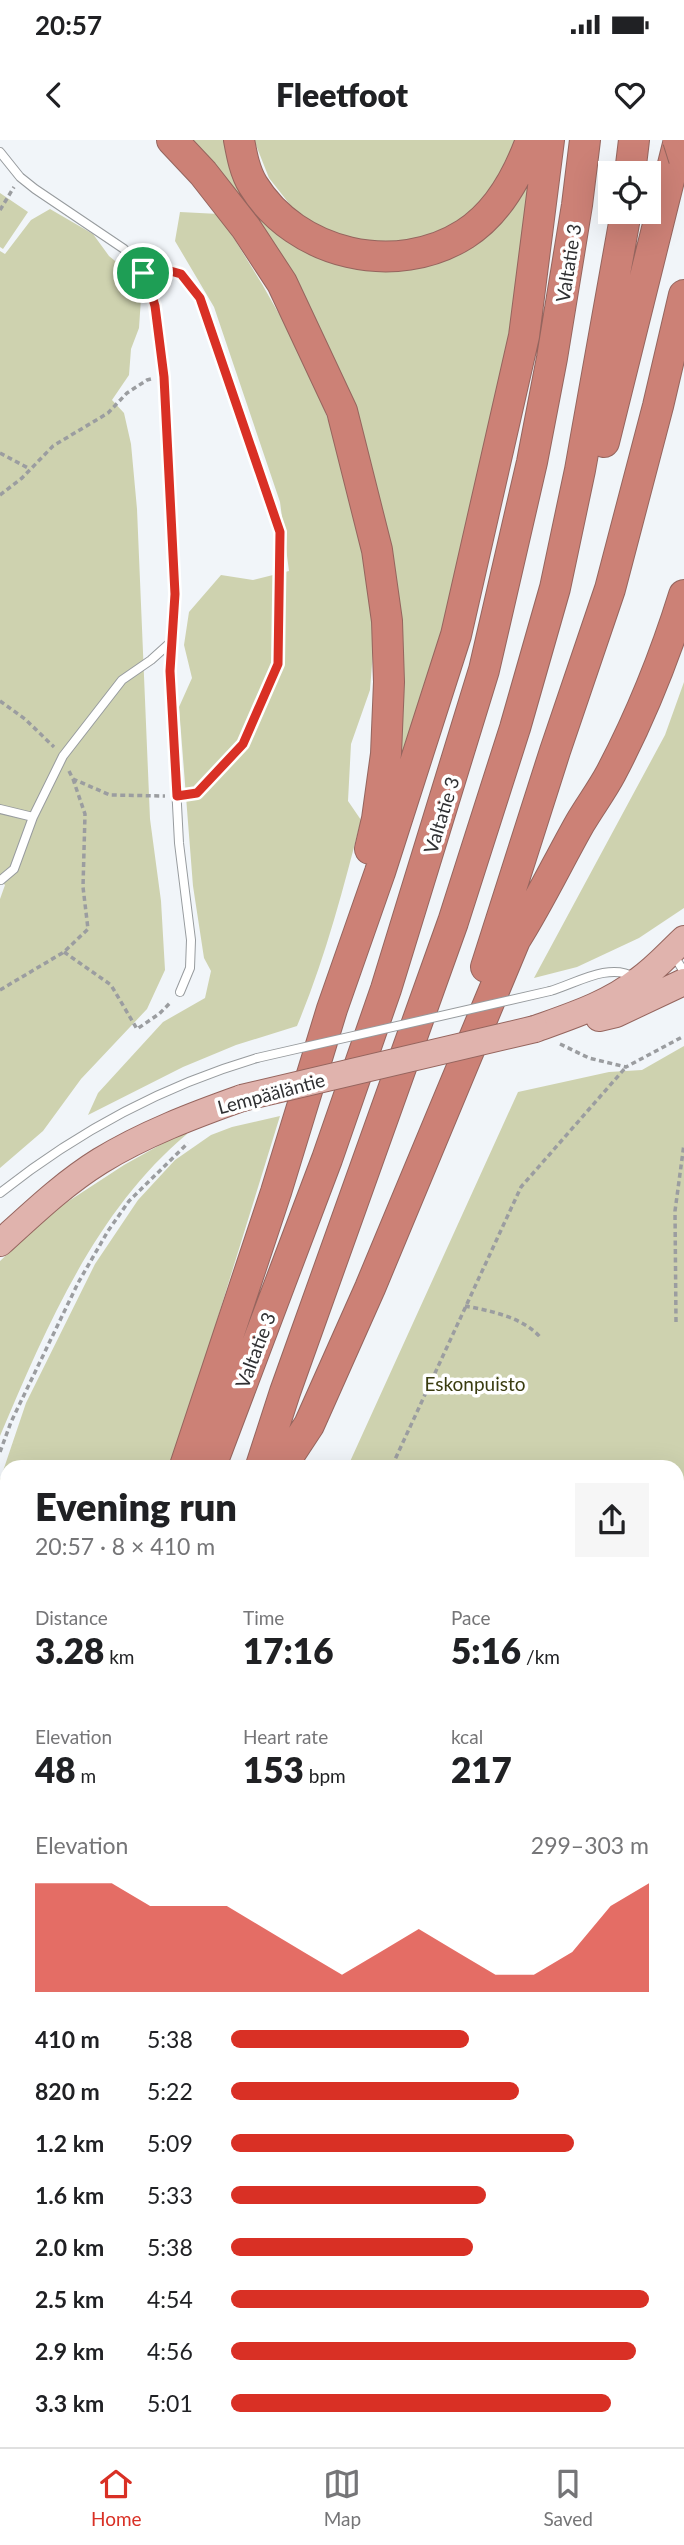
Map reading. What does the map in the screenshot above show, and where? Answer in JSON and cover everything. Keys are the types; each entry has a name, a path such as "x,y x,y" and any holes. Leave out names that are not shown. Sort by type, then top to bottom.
{"highway":[{"path":"172,140 203,173 246,228 282,283 342,411 377,550 387,621 389,682 386,754 377,819 332,1009"},
{"path":"239,140 243,162 253,186 290,227 316,242 343,251 376,256 410,255 438,248 466,233 487,216 519,173 531,140"},
{"path":"188,1460 276,1192 332,1009 380,872 456,635 524,336 549,140"},
{"name":"Valtatie 3","path":"213,1460 327,1159 386,989 484,670 550,371 585,140"},
{"path":"631,161 634,140"},
{"path":"678,140 684,159"},
{"path":"555,588 598,470 678,140"},
{"path":"263,1460 453,922 515,728 555,588 580,470 624,224"},
{"path":"431,1141 555,751 610,589 684,295"},
{"path":"286,1460 309,1426 370,1288 515,940 610,774 639,715 664,659 684,595"}],"main road":[{"name":"Lempääläntie","path":"542,1037 680,954"},
{"name":"Lempääläntie","path":"0,1243 63,1187 100,1161 188,1118 242,1098 542,1037 616,1014 684,982"}],"lane":[{"path":"0,152 20,177 124,249 148,283 155,306 164,377 175,594 170,671 179,843 191,940 190,968 180,992"},
{"path":"1,880 14,869 33,817 63,756 122,680 171,642"},
{"path":"0,809 33,817"},
{"path":"0,1193 52,1153 118,1114 194,1079 257,1058 550,990 611,971 625,971 640,980"}],"path":[{"path":"0,210 20,177"},
{"path":"73,779 110,795 177,796 197,793 243,744 278,664 280,532 200,298 181,274 135,261"},
{"path":"0,495 53,446 108,413 127,393 147,380 164,377"},
{"path":"0,453 30,470"},
{"path":"0,701 25,719 63,756 73,779 85,814 83,887 88,929 64,952 0,990"},
{"path":"64,952 111,985 137,1029 159,1014 180,992"},
{"path":"395,1460 521,1187 626,1067 684,1036"},
{"path":"542,1037 589,1058 626,1067"},
{"path":"0,1452 11,1422 78,1283 108,1231 129,1201 191,1141"},
{"path":"676,1322 676,1212 684,1144"},
{"path":"465,1306 505,1316 533,1330 541,1338"}],"green space":[{"path":"182,140 229,140 287,235 441,259 533,170 507,345 446,622 397,782 349,409"},
{"path":"254,140 520,140 495,187 460,222 414,240 378,245 331,233 295,211 269,178"},
{"path":"0,193 28,212 3,249 0,247"},
{"path":"50,209 93,234 109,256 142,283 139,328 131,349 129,375 112,400 124,413 131,444 137,509 150,819 161,901 165,970 147,1009 81,1079 43,1131 0,1168 0,899 5,885 0,880 0,251 5,254 31,220"},
{"path":"180,212 219,214 305,360 334,435 364,555 374,639 370,690 351,744 348,801 361,820 325,950 297,1026 236,1045 183,1067 88,1115 98,1093 163,1022 205,998 211,971 204,958 193,886 179,707 192,678 184,645 189,612 221,575 253,580 289,571 280,502 214,307 175,241"},
{"path":"684,682 684,908 639,938 577,967 534,978 665,735"},
{"name":"Eskonpuisto","path":"684,1046 684,1460 351,1460 518,1092 609,1072 642,1070"},
{"path":"280,1116 174,1460 7,1460 26,1403 95,1264 138,1200 175,1160 211,1135 232,1127"},
{"path":"185,1131 187,1134 154,1165 125,1198 76,1273 55,1313 0,1436 0,1261 55,1210 124,1165"}],"route":[{"path":"135,261 181,274 200,298 280,532 278,664 243,744 197,793 177,796 170,671 175,594 170,465 161,344 155,306 143,273 135,261"}]}
